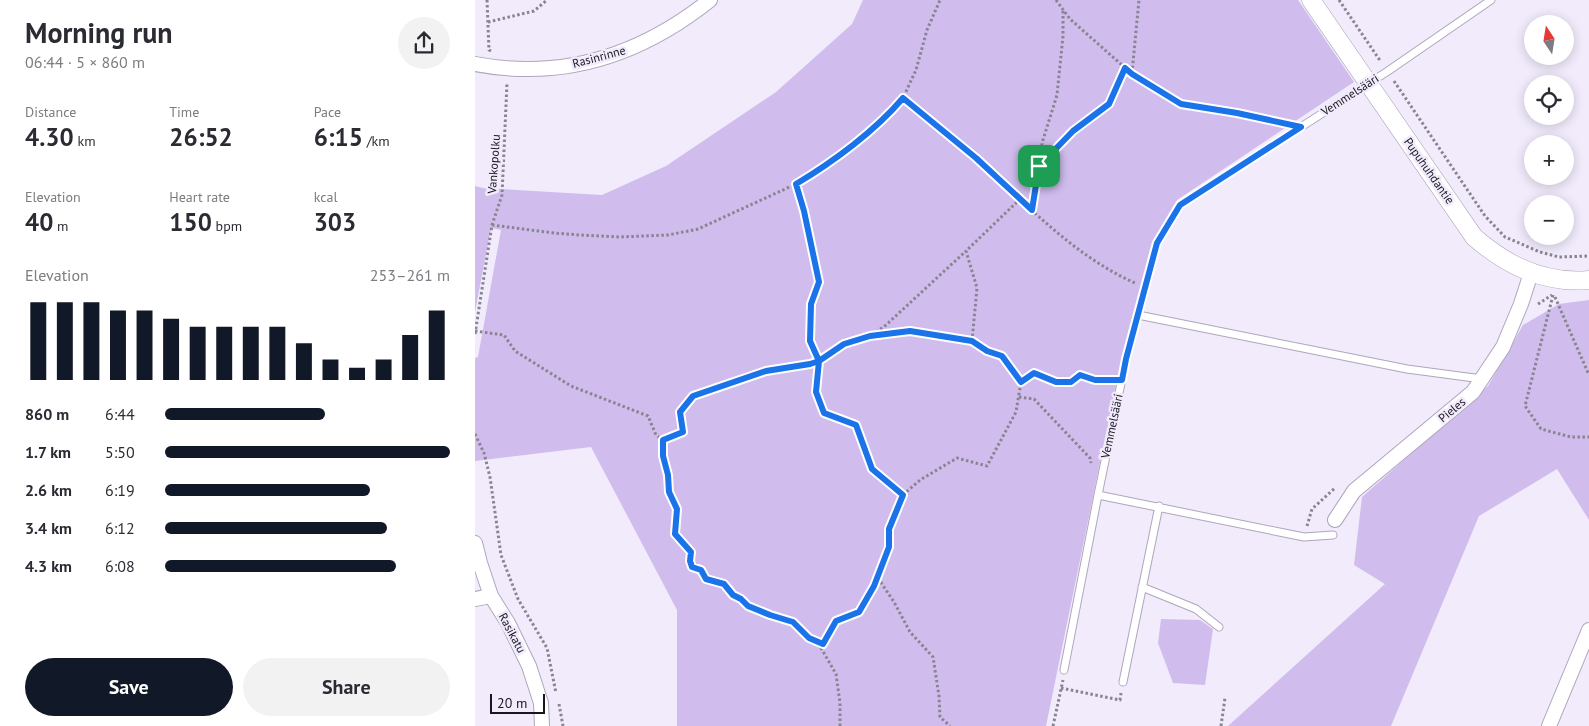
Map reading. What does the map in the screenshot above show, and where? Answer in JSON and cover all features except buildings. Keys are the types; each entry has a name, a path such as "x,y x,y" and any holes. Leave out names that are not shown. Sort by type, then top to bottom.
{"street":[{"name":"Rasinrinne","path":"475,64 534,69 558,68 589,62 643,44 690,16 710,0"},
{"name":"Pupuhuhdantie","path":"1311,0 1474,237 1508,263 1531,273 1556,280 1589,280"},
{"name":"Pieles","path":"1335,520 1354,491 1473,392 1503,347 1521,304 1531,273"},
{"name":"Rasikatu","path":"475,542 491,596 508,623 529,666 541,704 542,726"},
{"path":"475,599 491,596"},
{"path":"1549,726 1589,630"}],"lane":[{"name":"Vemmelsääri","path":"1064,670 1098,492 1138,315 1157,243 1180,205 1368,84 1491,0"},
{"path":"1138,315 1407,369 1482,379"},
{"path":"1098,492 1304,538 1333,536"},
{"path":"1123,682 1159,506"},
{"path":"1142,587 1195,610 1219,627"}],"path":[{"path":"487,0 489,50 507,68"},
{"path":"488,22 534,11 547,0"},
{"path":"492,225 580,235 619,237 668,235 698,229 796,184 817,172 877,125 891,113 903,98 916,70 927,30 940,0"},
{"path":"1056,0 1070,19 1132,74 1181,104 1237,113 1301,127"},
{"path":"1132,74 1139,0"},
{"path":"1339,0 1485,216 1505,237 1559,258 1589,256"},
{"path":"1032,210 1041,143 1057,95 1063,36 1063,10"},
{"name":"Vankopolku","path":"475,332 492,225 502,196 507,68"},
{"path":"1039,166 1073,131 1109,104 1125,68"},
{"path":"903,98 976,158 1019,200 1072,243 1115,274 1145,288"},
{"path":"796,184 804,211 819,282 811,304 810,341 819,361 816,392 824,413 856,425 872,469 903,495"},
{"path":"870,336 886,325 1019,200"},
{"path":"966,251 977,288 972,341"},
{"path":"1589,375 1553,294 1525,406 1541,430 1571,437 1589,437"},
{"path":"663,440 683,432 680,412 693,396 766,371 819,361 844,344 870,336 910,331 972,341 987,351 1002,356 1021,382 1016,412 987,466 957,458 920,480 903,495 889,529 889,547 877,577 859,612 836,621 823,644 821,648 836,674 840,702 840,726"},
{"path":"475,332 504,335 515,351 571,386 648,416 656,435 663,440"},
{"path":"1021,382 1034,373 1056,382 1071,382 1080,375 1095,380 1122,380"},
{"path":"1019,397 1034,399 1090,458 1098,492"},
{"path":"475,434 484,454 490,477 501,555 518,599 547,648 563,726"},
{"path":"663,440 663,456 668,475 669,492 677,509 675,534 691,552 690,561 692,567 701,570 706,579 724,584 733,595 741,599 748,606 793,622 809,638 823,644"},
{"path":"877,577 894,602 910,632 933,658 940,717 950,726"},
{"path":"1053,726 1064,670"},
{"path":"1061,688 1120,700 1123,682"},
{"path":"1221,726 1225,698"}],"shaded area":[{"path":"863,0 1298,0 1354,82 1177,200 1152,242 1122,355 1046,726 677,726 677,610 591,447 475,461 475,358 478,357 501,230 491,228 475,312 475,186 602,195 666,166 776,92 852,24"},
{"path":"1589,300 1589,520 1557,469 1479,516 1391,726 1228,726 1385,584 1354,565 1362,497 1488,386 1523,325 1559,304"},
{"path":"1161,619 1200,620 1213,629 1205,685 1173,683 1158,643"}],"route":[{"path":"1039,166 1032,210 1019,200 976,158 903,98 891,113 877,125 817,172 796,184 804,211 819,282 811,304 810,341 819,361 816,392 824,413 856,425 872,469 903,495 889,529 889,547 874,586 859,612 836,621 823,644 809,638 793,622 748,606 741,599 733,595 724,584 706,579 701,570 692,567 690,561 691,552 675,534 677,509 669,492 668,475 663,456 663,440 683,432 680,412 693,396 766,371 819,361 844,344 870,336 910,331 972,341 987,351 1002,356 1021,382 1034,373 1056,382 1071,382 1080,375 1095,380 1122,380 1157,243 1180,205 1301,127 1237,113 1181,104 1125,68 1109,104 1073,131 1039,166"}]}
